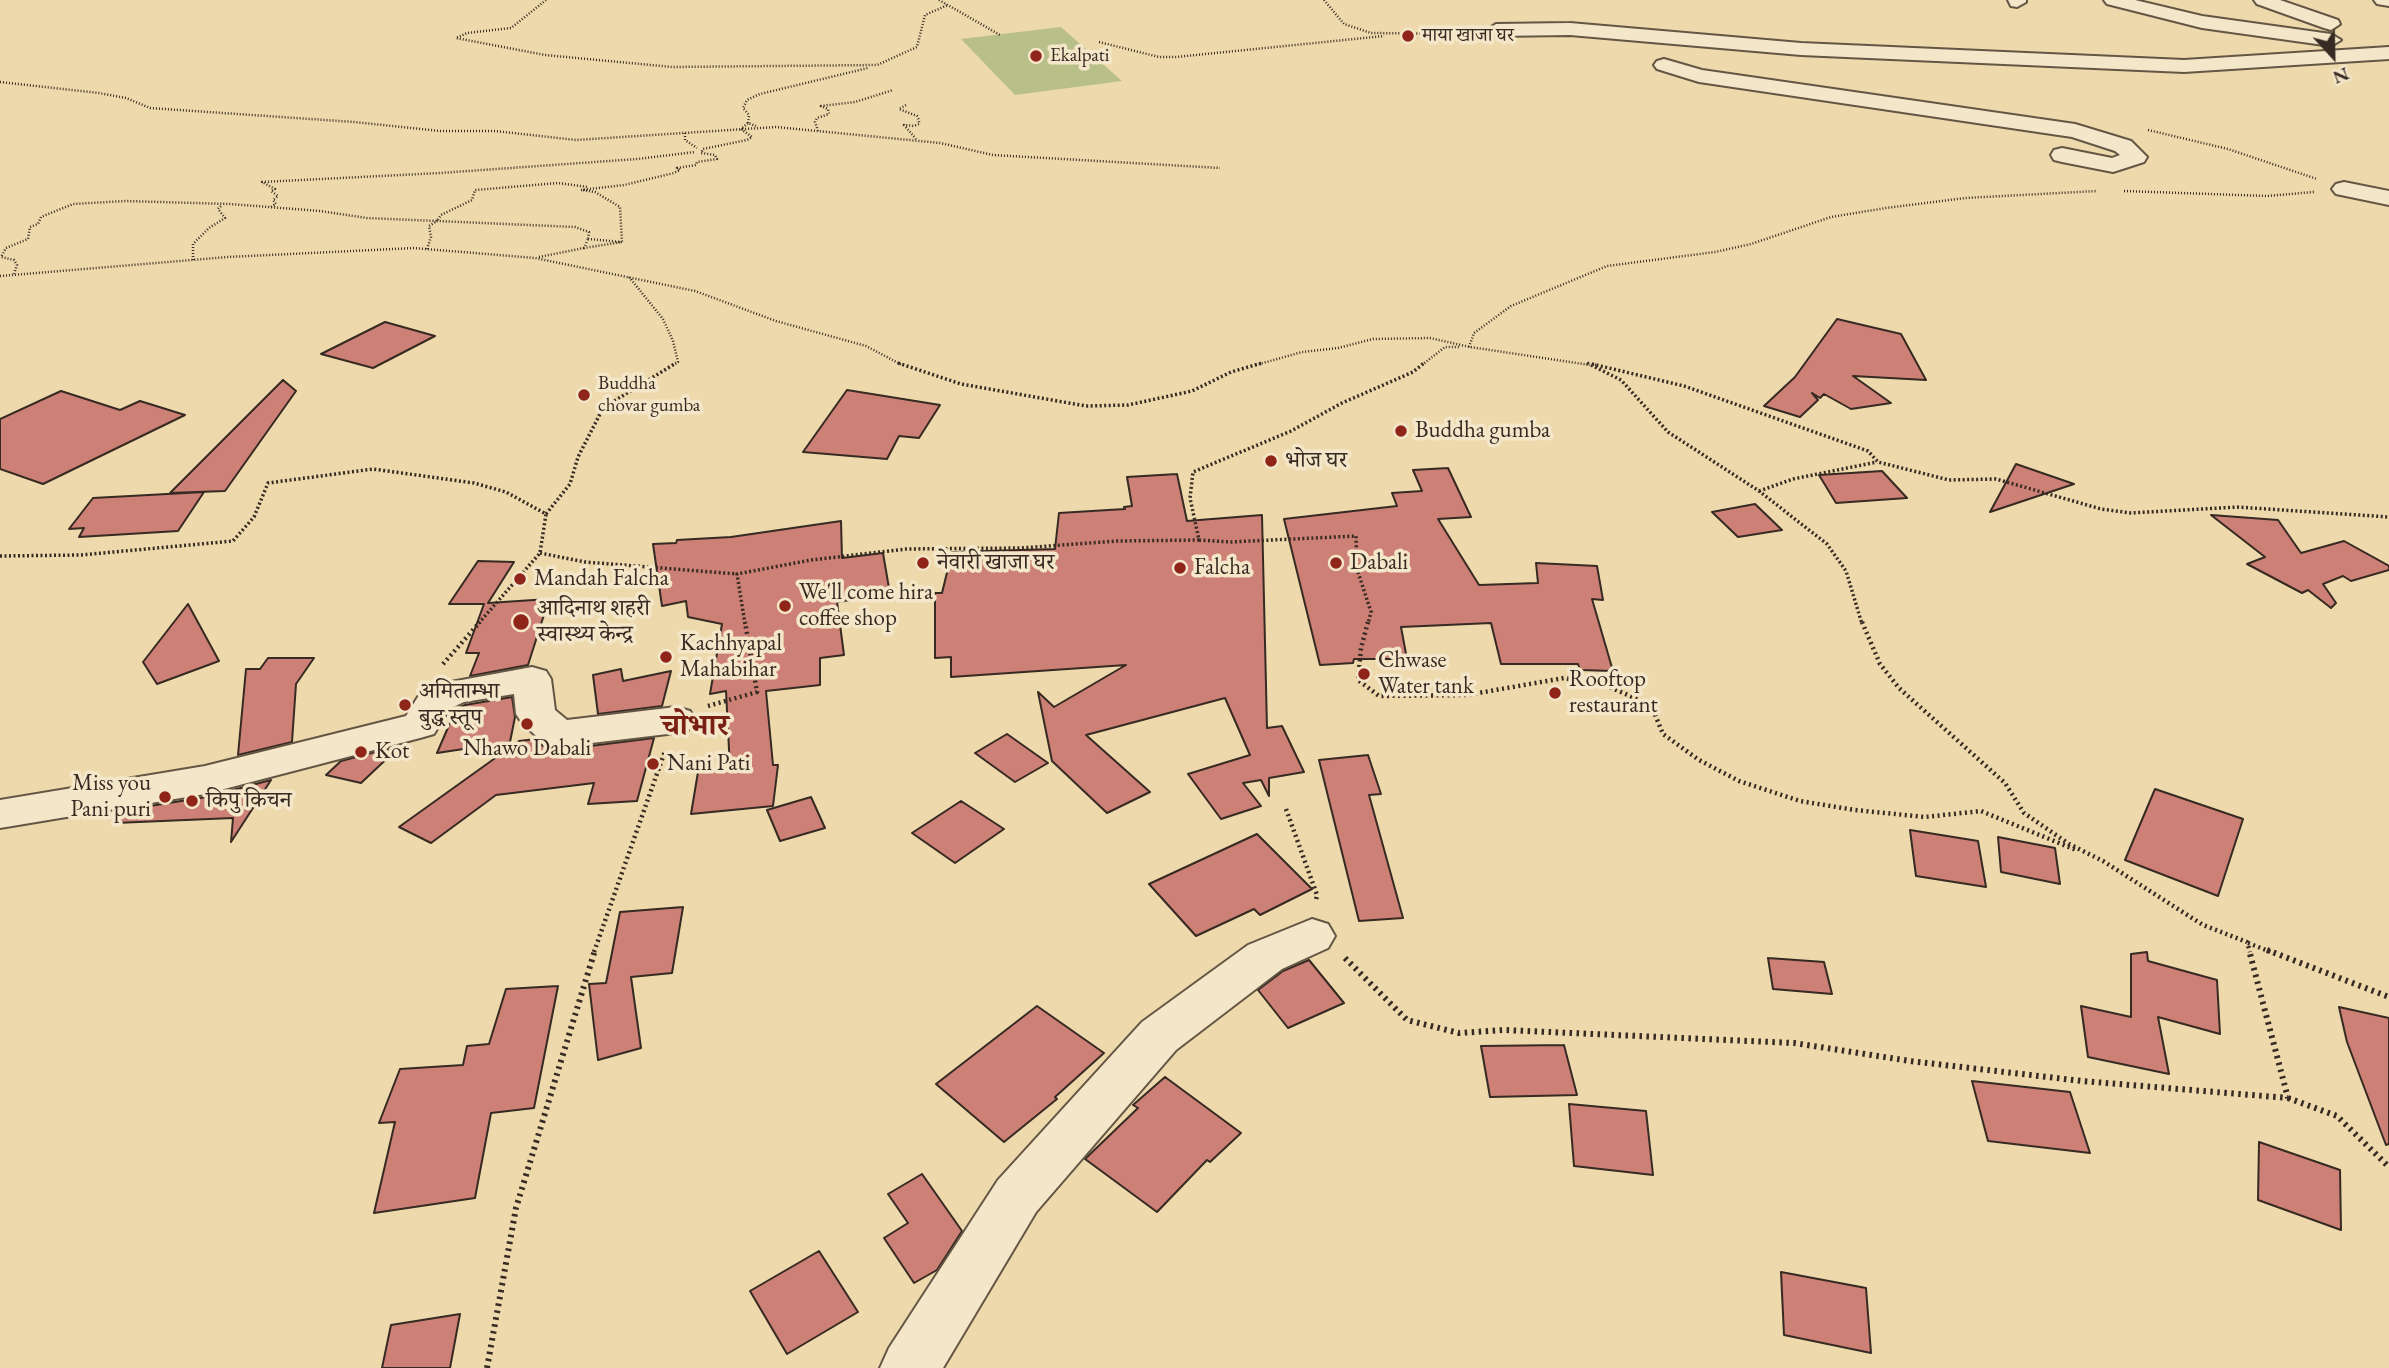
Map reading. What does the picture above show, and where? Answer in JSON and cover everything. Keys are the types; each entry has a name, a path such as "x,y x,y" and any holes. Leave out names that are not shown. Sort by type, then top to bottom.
{"street":[{"path":"2116,1 2147,0"},
{"path":"2263,0 2360,34 2388,54"},
{"path":"2383,0 2389,1"},
{"path":"2116,1 2221,25 2388,54"},
{"path":"2221,25 2306,15"},
{"path":"1496,30 1570,29 1801,49 2184,66 2388,54"},
{"path":"2334,74 2388,54"},
{"path":"1664,65 1699,76 2075,131 2123,146 2136,157 2113,165 2062,156"},
{"path":"2344,189 2389,198"},
{"path":"0,814 205,780 420,725 435,701 454,692 532,680 536,714 558,734 676,720"},
{"path":"910,1368 1017,1196 1159,1035 1265,957 1312,936"}],"path":[{"path":"546,0 511,28 467,33 456,38 545,55 672,67 877,65"},
{"path":"939,0 1000,34"},
{"path":"741,129 748,123 749,114 743,108 747,100 760,94 877,65 917,47 925,15 948,5"},
{"path":"1099,42 1158,57 1175,57 1392,35"},
{"path":"0,82 100,93 127,98 150,108 354,122 440,131 495,131 576,140 760,128 916,140 993,155 1220,167"},
{"path":"818,131 815,122 817,118 829,114 828,109 821,106 855,102 893,90"},
{"path":"906,104 899,109 919,120 919,124 914,127 904,125 916,140"},
{"path":"748,123 760,128"},
{"path":"269,207 276,204 273,200 278,196 271,191 275,189 262,182 267,181 440,173 637,159 706,149 752,137 741,129"},
{"path":"427,249 432,237 429,226 441,215 472,200 475,190 558,183 588,187 624,185 674,173 680,170 677,168 679,167 718,159 715,155 696,150 685,140 685,133"},
{"path":"701,153 706,149"},
{"path":"588,187 581,190 594,192 620,207 622,242"},
{"path":"2114,191 2267,196 2344,189"},
{"path":"1470,347 1474,333 1511,306 1608,267 1715,252 1751,244 1831,218 1886,208 1978,197 2057,191 2104,191"},
{"path":"14,274 17,265 14,260 1,257 6,248 28,239 30,227 38,225 41,217 61,208 93,202 223,204 367,218 575,227 589,232 584,248"},
{"path":"193,260 193,244 209,228 225,218 218,209 223,204"},
{"path":"589,239 622,242"},
{"path":"535,258 622,242"},
{"path":"0,276 193,260 427,249 535,258 695,291 776,321 866,346 890,360 950,381 1086,406 1128,405 1192,391 1231,372 1302,352 1338,348 1373,339 1430,338 1470,347 1584,362 1684,386 1868,451 1878,462"},
{"path":"435,701 433,686 440,667 540,553 546,514 570,484 583,447 603,408 678,362 673,341 663,319 627,275"},
{"path":"1199,540 1190,498 1193,472 1291,431 1342,403 1413,372 1444,346 1470,347"},
{"path":"1584,362 1621,380 1668,432 1759,491 1827,544 1846,571 1865,633 1880,664 1899,688 2005,783 2024,813 2069,844 2103,861 2203,925 2389,997"},
{"path":"1759,491 1806,476 1878,462 1949,480 1996,479 2101,509 2131,513 2237,507 2389,517"},
{"path":"0,556 81,555 233,541 254,517 268,483 373,468 474,483 506,492 546,514"},
{"path":"540,553 585,562 737,574 811,560 906,549 1021,548 1117,541 1230,542 1356,537 1357,569 1371,612 1361,648 1358,681 1380,696 1467,695 1564,678 1607,686 1651,705 1663,734 1699,761 1739,781 1800,801 1856,810 1925,817 1981,811 2103,861"},
{"path":"487,1368 516,1208 601,930 676,720 691,711 757,692 737,574"},
{"path":"1286,809 1317,895 1312,936 1344,957 1407,1020 1459,1032 1504,1030 1794,1042 1910,1061 2082,1081 2288,1098 2337,1116 2389,1167"},
{"path":"2247,942 2288,1098"}],"green space":[{"name":"Ekalpati","path":"1061,27 1122,81 1015,95 961,39"}],"building":[{"path":"1837,319 1901,334 1926,380 1853,376 1891,403 1851,409 1824,394 1820,398 1812,393 1818,400 1800,417 1764,406 1795,377"},
{"path":"385,322 435,336 373,368 321,354"},
{"path":"283,380 296,391 225,491 170,493"},
{"path":"847,390 940,405 919,438 899,436 887,459 803,452"},
{"path":"61,391 120,410 140,401 185,415 43,484 0,469 0,419"},
{"path":"2016,464 2074,484 1990,512"},
{"path":"1448,468 1471,517 1438,519 1479,585 1538,583 1536,563 1597,566 1603,600 1592,599 1613,671 1580,670 1578,664 1501,664 1491,623 1401,627 1407,659 1354,659 1353,663 1320,665 1284,519 1397,506 1392,493 1422,491 1413,470"},
{"path":"1882,471 1907,498 1836,503 1819,475"},
{"path":"1177,474 1187,521 1262,515 1267,728 1282,726 1304,772 1269,778 1269,796 1261,780 1243,783 1261,806 1221,819 1188,774 1250,755 1225,698 1086,735 1150,792 1107,813 1052,761 1038,692 1054,707 1126,665 951,677 951,657 935,658 935,593 942,593 952,552 1055,549 1059,513 1125,509 1124,507 1132,506 1127,477"},
{"path":"204,492 178,531 79,537 84,528 69,529 93,498"},
{"path":"1755,504 1782,530 1738,537 1712,512"},
{"path":"2211,515 2278,520 2301,553 2344,541 2389,566 2389,570 2351,581 2343,576 2323,584 2336,603 2331,608 2308,590 2302,593 2247,564 2265,557"},
{"path":"841,521 842,558 883,553 890,594 837,602 844,655 820,658 820,685 766,691 773,765 778,765 773,806 691,814 698,772 730,769 726,691 710,694 722,624 688,617 686,601 662,606 653,544 731,537"},
{"path":"478,561 514,562 488,603 549,599 528,665 470,676 479,653 466,653 484,604 449,604"},
{"path":"188,604 219,661 157,684 143,662"},
{"path":"268,658 314,658 296,684 292,742 238,755 246,669 260,669"},
{"path":"621,669 623,681 671,671 662,706 598,714 593,675"},
{"path":"512,697 515,717 510,742 437,753 456,709"},
{"path":"1007,734 1048,763 1015,782 975,753"},
{"path":"654,738 637,801 588,804 594,783 496,795 431,843 399,827 519,741 536,739 543,746 558,750"},
{"path":"386,749 395,751 361,783 326,775 341,761"},
{"path":"1368,755 1381,794 1369,795 1403,918 1359,921 1319,760"},
{"path":"271,780 231,842 233,818 115,823 125,810 206,797"},
{"path":"2155,789 2243,819 2218,896 2125,860"},
{"path":"811,797 825,828 780,841 767,810"},
{"path":"961,801 1004,829 955,863 912,833"},
{"path":"1910,830 1978,841 1986,887 1916,876"},
{"path":"1257,834 1312,889 1260,915 1254,909 1196,936 1149,884"},
{"path":"1998,837 2055,848 2060,884 2001,872"},
{"path":"683,907 672,973 631,977 641,1048 598,1060 589,984 606,983 620,912"},
{"path":"2147,952 2148,961 2217,980 2220,1034 2158,1017 2169,1074 2088,1057 2081,1006 2131,1017 2131,954"},
{"path":"1768,958 1824,962 1832,994 1773,989"},
{"path":"1309,960 1344,1003 1288,1028 1258,990 1283,971"},
{"path":"558,986 534,1108 491,1113 475,1198 374,1213 395,1122 379,1123 400,1069 463,1065 467,1046 489,1044 506,989"},
{"path":"1037,1006 1104,1053 1055,1097 1057,1099 1004,1142 936,1084"},
{"path":"2339,1007 2389,1018 2389,1144 2386,1145 2347,1042"},
{"path":"1564,1045 1577,1095 1490,1097 1481,1046"},
{"path":"1165,1077 1241,1133 1210,1162 1207,1160 1157,1212 1085,1159 1138,1108 1133,1105"},
{"path":"1972,1081 2070,1092 2090,1153 1988,1141"},
{"path":"1569,1104 1646,1111 1653,1175 1574,1166"},
{"path":"2259,1142 2340,1170 2341,1230 2258,1200"},
{"path":"922,1174 962,1231 937,1270 914,1283 884,1238 908,1223 888,1194"},
{"path":"819,1251 858,1312 787,1354 750,1291"},
{"path":"1781,1272 1866,1288 1871,1353 1784,1335"},
{"path":"460,1314 450,1368 382,1368 391,1325"}],"place":[{"name":"माया खाजा घर","path":"1408,36"},
{"name":"Ekalpati","path":"1036,56"},
{"name":"Buddha chovar gumba","path":"584,395"},
{"name":"Buddha gumba","path":"1401,431"},
{"name":"भोज घर","path":"1271,461"},
{"name":"नेवारी खाजा घर","path":"923,563"},
{"name":"Dabali","path":"1336,563"},
{"name":"Falcha","path":"1180,568"},
{"name":"Mandah Falcha","path":"520,579"},
{"name":"We'll come hira coffee shop","path":"785,606"},
{"name":"आदिनाथ शहरी स्वास्थ्य केन्द्र","path":"521,622"},
{"name":"Kachhyapal Mahabihar","path":"666,657"},
{"name":"Chwase Water tank","path":"1364,674"},
{"name":"Rooftop restaurant","path":"1555,693"},
{"name":"अमिताम्भा बुद्ध स्तूप","path":"405,705"},
{"name":"Nhawo Dabali","path":"527,724"},
{"name":"Kot","path":"361,752"},
{"name":"Nani Pati","path":"653,764"},
{"name":"Miss you Pani puri","path":"165,797"},
{"name":"किपु किचन","path":"192,801"}],"district":[{"name":"चोभार","path":"695,727"}]}
